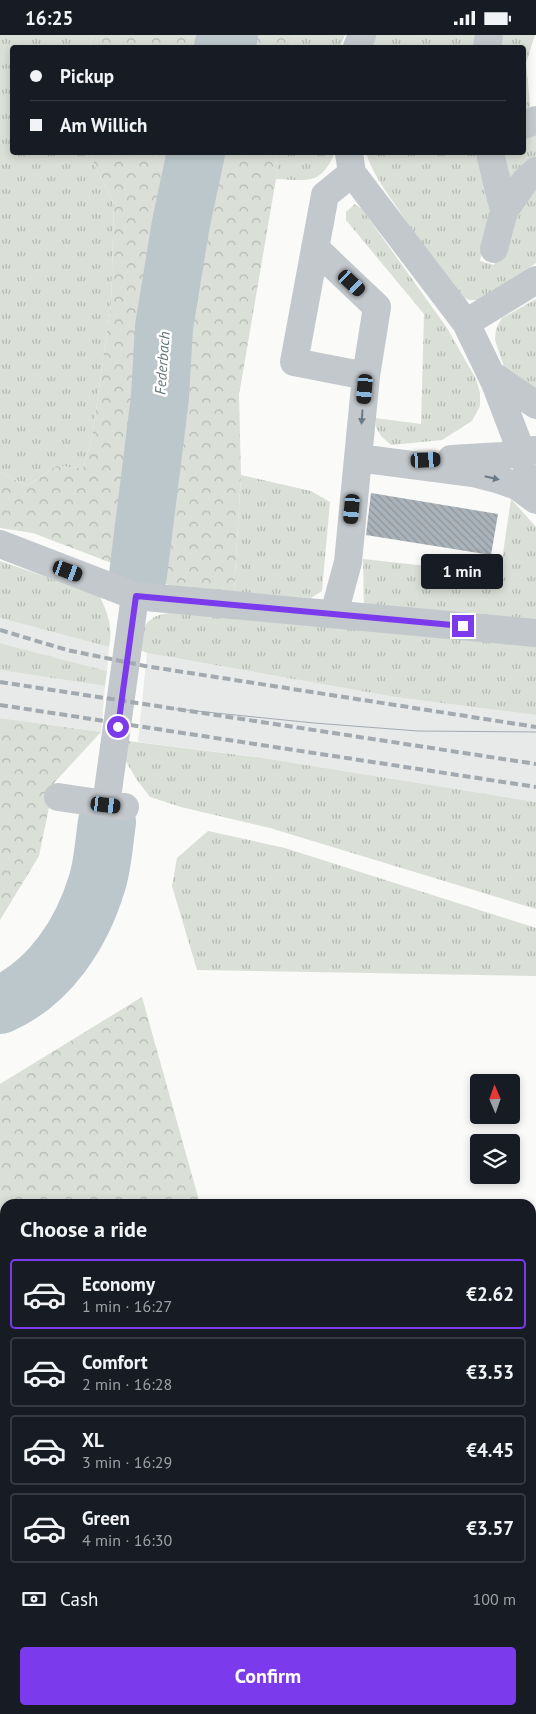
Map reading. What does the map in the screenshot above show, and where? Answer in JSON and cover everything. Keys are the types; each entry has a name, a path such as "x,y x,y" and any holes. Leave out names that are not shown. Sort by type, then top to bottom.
{"lane":[{"path":"490,155 504,211"},
{"path":"366,376 294,362 325,195 350,163 466,323 491,375 528,443 536,490"},
{"path":"494,249 504,211 526,181 536,171"},
{"path":"315,248 376,307 366,376 348,562 334,614"},
{"path":"466,323 536,280"},
{"path":"491,375 536,405"},
{"path":"392,462 485,457 528,443"},
{"path":"358,458 500,479 517,486 536,500"},
{"path":"0,544 136,596 536,633"},
{"path":"58,797 116,806 136,596"}],"shaded area":[{"path":"0,618 109,647 107,671 0,643"},
{"path":"147,653 395,697 536,715 536,802 257,757 138,742"},
{"path":"0,670 105,686 101,732 0,718"}],"green space":[{"path":"0,35 92,35 90,45 10,45 10,155 90,155 114,204 111,304 92,438 83,468 56,466 27,486 0,472"},
{"path":"92,35 295,35 292,45 90,45"},
{"path":"295,35 345,35 341,45 292,45"},
{"path":"376,35 480,35 476,45 372,45"},
{"path":"498,35 535,35 526,63 526,45 496,45"},
{"path":"526,63 530,104 529,110 526,112"},
{"path":"536,130 536,158 509,186 501,155 526,155 526,135"},
{"path":"90,155 277,155 276,179 239,395 241,475 234,592 174,587 33,533 0,528 0,472 27,486 56,466 83,468 92,438 111,304 114,204"},
{"path":"277,155 334,155 324,172 311,179 276,179"},
{"path":"367,155 480,155 490,214 480,261 494,265 512,221 536,182 536,263 481,300 469,300 460,296 421,242 372,168"},
{"path":"355,204 362,209 447,328 476,379 480,393 480,406 472,421 442,440 391,445 381,436 376,427 375,418 421,424 424,314 346,220 346,212"},
{"path":"536,299 536,398 506,373 495,340 496,329 502,318"},
{"path":"241,475 311,491 330,502 322,591 311,598 234,592"},
{"path":"511,499 536,527 536,624 364,609 363,559 500,574"},
{"path":"0,561 99,595 109,620 109,647 0,618"},
{"path":"170,613 536,640 536,715 395,697 147,653 134,647 146,624 156,616"},
{"path":"0,643 107,671 105,686 0,670"},
{"path":"0,718 101,732 54,783 39,856 0,920"},
{"path":"128,741 257,757 536,802 536,909 270,828 181,807 150,797 125,760"},
{"path":"208,831 285,848 536,928 536,976 197,970 172,886 177,858"},
{"path":"142,997 199,1199 0,1199 0,1084"}],"building":[{"path":"371,493 498,514 491,555 366,535"}],"waterway":[{"name":"Federbach","path":"224,45 229,35"},
{"name":"Federbach","path":"138,575 160,397 164,327 181,223 196,155"},
{"name":"Federbach","path":"0,1005 34,984 49,970 73,938 91,902 97,883 107,822"}],"tram line":[{"path":"176,709 418,731 536,732"}],"railway":[{"path":"0,630 67,650 145,666 536,727"},
{"path":"0,682 536,764"},
{"path":"0,705 536,787"}],"route":[{"path":"118,727 136,596 463,626"}]}
